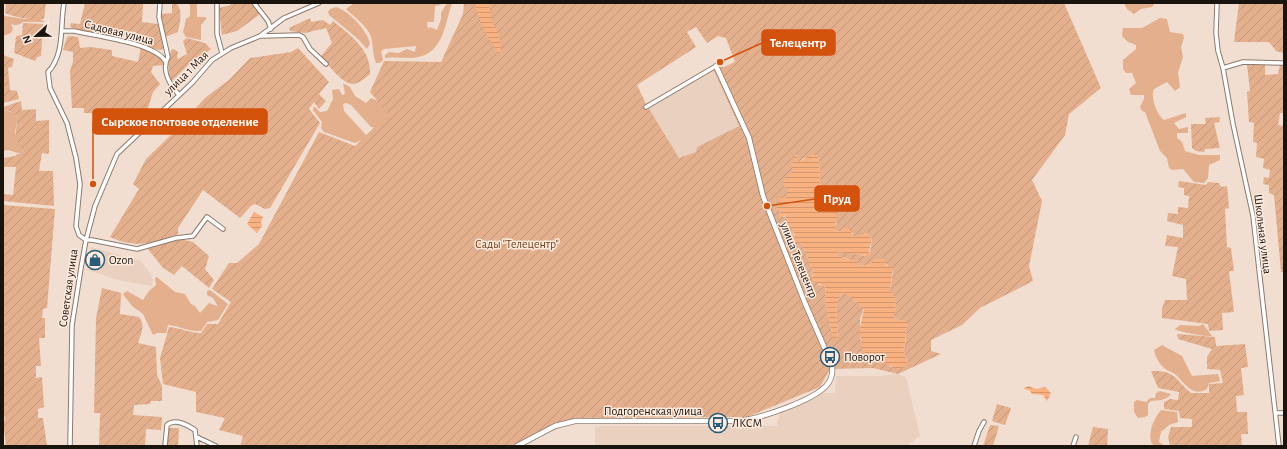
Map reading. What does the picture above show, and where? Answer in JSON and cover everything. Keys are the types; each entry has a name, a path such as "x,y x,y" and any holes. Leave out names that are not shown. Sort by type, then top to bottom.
{"street":[{"name":"Советская улица","path":"64,3 62,14 63,31 54,66 48,72 48,78 50,88 67,123 76,158 80,184 76,226 79,234 86,240 72,325 70,446"},
{"name":"Садовая улица","path":"160,3 159,17 168,57 165,62"},
{"path":"217,3 217,34 222,52"},
{"path":"254,3 268,21 271,29"},
{"name":"улица 1 Мая","path":"86,240 95,206 117,154 179,95 212,60 222,52 260,36 284,18 319,3"},
{"name":"Школьная улица","path":"1217,3 1216,39 1253,216 1279,446"},
{"name":"Садовая улица","path":"63,31 74,31 145,47 162,56 165,62 168,80 172,88 179,95"},
{"path":"260,36 299,34 304,37 310,49 326,64"},
{"path":"1223,68 1243,62 1284,63"},
{"name":"улица Телецентр","path":"646,107 716,66 749,138 763,196 805,303 829,356"},
{"path":"86,240 136,249 176,238 193,236 207,217 223,229"},
{"name":"Подгоренская улица","path":"517,446 555,426 575,421 740,422 753,420 802,400 822,389 830,382 833,372 829,356"},
{"path":"1276,413 1284,413"},
{"path":"165,446 166,429 169,423 178,422 195,430 197,436 197,446"},
{"path":"974,446 984,422"},
{"path":"197,436 216,446"},
{"path":"1073,446 1076,437"}],"shaded area":[{"path":"475,3 488,3 493,24 499,35 501,50 499,53 484,29"},
{"path":"711,71 714,71 739,126 697,147 697,152 679,158 648,107"},
{"path":"795,153 799,162 812,154 818,156 820,173 819,184 825,190 818,198 821,203 819,205 826,209 833,208 837,214 835,230 839,232 843,228 848,228 854,236 858,237 867,233 872,239 869,256 837,252 838,256 858,262 860,266 871,264 873,260 884,258 887,266 893,267 890,290 896,304 893,319 906,321 908,324 903,350 908,364 898,370 885,363 880,358 874,361 861,349 863,343 860,335 860,326 864,308 846,294 842,293 836,306 838,337 836,341 833,336 825,301 826,290 824,286 812,281 813,270 803,247 798,242 795,243 794,231 789,227 790,224 787,221 787,215 779,217 781,211 776,209 780,197 786,198 788,188 784,187 782,184 785,178 793,171 791,164"},
{"path":"254,212 263,217 261,222 262,226 257,233 247,224"},
{"path":"91,247 141,261 153,279 152,286 122,281 87,270"},
{"path":"898,374 906,377 920,436 906,446 595,446 595,428 600,426 777,426 780,411 792,408 816,398 821,393 835,393 836,376 875,376"},
{"path":"1028,386 1037,389 1045,387 1051,393 1047,401 1043,395 1032,394 1029,390 1023,389"}],"green space":[{"path":"6,3 46,3 44,19 24,18 5,13"},
{"path":"85,3 143,3 142,22 158,24 163,49 159,50 136,42 136,32 123,31 114,36 106,35 108,27 93,25 92,33 70,27 71,23 80,24"},
{"path":"172,3 177,3 180,10 178,32 165,37 161,14 172,13"},
{"path":"187,3 197,3 197,17 207,18 201,25 201,40 186,37 183,32 186,19 190,16 190,5"},
{"path":"231,3 251,3 260,14 237,31 222,35 219,8 231,5"},
{"path":"441,3 440,5 435,6 434,22 427,22 428,29 430,27 437,30 441,19 441,13 447,3 452,3 441,39 430,52 422,56 412,58 385,58 385,55 389,52 399,53 407,49 415,52 416,46 384,49 381,51 383,60 380,63 376,63 369,32 362,23 346,9 353,4"},
{"name":"Сады \"Телецентр\"","path":"464,3 1064,3 1101,88 1069,114 1065,135 1032,180 1042,201 1029,266 1033,281 980,308 962,325 931,340 931,351 941,354 898,374 873,368 830,369 820,387 747,417 580,418 554,423 513,446 240,446 243,436 219,430 225,418 196,412 196,392 163,384 160,358 169,327 201,333 207,324 218,324 231,302 212,289 229,263 237,263 259,244 319,132 355,146 388,114 370,92 384,61 441,62 463,14","holes":["696,27 707,43 718,36 726,38 735,62 724,67 711,67 646,104 637,85 696,47 687,32","711,71 714,71 739,126 697,147 696,152 679,158 648,107","795,154 799,162 804,158 818,156 820,173 819,184 823,187 818,198 821,203 819,205 826,209 837,223 834,227 835,230 840,232 852,232 854,236 858,237 867,233 872,239 870,253 865,256 853,253 837,252 838,256 849,259 860,266 885,262 893,272 890,291 896,304 892,319 906,321 906,340 903,350 908,363 891,367 860,339 860,319 864,308 846,294 842,293 836,306 838,337 833,336 825,301 826,290 824,286 819,285 812,277 813,270 803,247 793,235 794,231 787,215 784,217 780,214 781,211 779,210 783,197 786,198 789,192 788,176 793,171"]},
{"path":"1124,3 1155,3 1152,7 1141,9 1134,14 1127,9"},
{"path":"1239,3 1284,3 1284,53 1276,51 1269,42 1234,42"},
{"path":"336,7 346,12 362,27 370,44 367,49 357,38 329,15 328,12 330,9"},
{"path":"3,13 5,16 25,19 37,17 45,22 23,22 16,25 11,24 13,29 11,33 3,36"},
{"path":"310,18 311,22 323,20 330,25 333,21 353,38 359,44 367,57 370,74 359,82 352,84 342,79 332,70 321,56 332,43 326,28 305,33 290,31 289,28"},
{"path":"1160,18 1167,19 1170,32 1183,34 1184,38 1181,47 1183,57 1178,73 1180,87 1175,91 1167,82 1154,89 1153,97 1155,106 1161,118 1164,120 1186,113 1186,117 1174,123 1179,129 1188,127 1188,133 1177,133 1177,138 1182,142 1185,151 1199,155 1220,155 1220,160 1209,165 1208,178 1204,183 1194,182 1183,169 1172,170 1169,168 1167,158 1160,151 1145,112 1142,111 1140,107 1144,99 1144,95 1131,95 1129,89 1136,83 1132,73 1126,73 1123,69 1123,60 1136,49 1136,45 1128,42 1122,36 1123,28 1142,28"},
{"path":"23,23 43,24 41,56 37,57 35,61 14,53 16,36 22,35"},
{"path":"67,37 78,37 80,48 90,47 112,50 112,56 138,62 141,47 152,51 161,58 164,65 153,66 151,72 160,84 153,92 146,114 151,117 143,125 132,122 100,120 100,113 84,113 84,108 72,108 70,71 73,61 73,52 63,50"},
{"path":"187,38 205,43 211,49 198,59 196,57 171,82 168,64 171,50 174,49 178,52 178,59 187,54 183,41"},
{"path":"298,48 329,82 319,94 326,101 319,109 314,102 309,109 320,123 270,208 265,209 255,204 251,206 240,218 203,190 178,228 178,234 152,242 137,244 120,241 110,237 139,189 133,184 146,159 173,133 205,98 230,79 250,58 291,52"},
{"path":"3,55 14,59 12,67 8,68 10,90 17,91 19,99 3,103"},
{"path":"1265,63 1265,75 1278,74 1280,65 1284,65 1284,113 1280,113 1278,125 1284,126 1284,272 1281,272 1274,195 1269,193 1269,185 1263,184 1264,177 1269,178 1270,170 1263,168 1264,159 1256,157 1257,143 1253,142 1254,123 1249,122 1247,92 1250,91 1247,65"},
{"path":"343,83 350,87 355,96 366,103 371,98 380,102 390,113 376,128 371,127 351,105 346,103 343,104 344,111 368,137 355,143 324,132 321,128 322,122 313,110 314,106 320,112 327,111 333,99 332,90 339,89 342,95 345,94"},
{"path":"21,101 22,110 36,109 36,121 49,120 49,154 42,153 39,171 53,171 54,206 3,201 3,194 13,195 16,167 3,167 3,158 21,154 23,150 16,140 16,116 10,111 3,110 3,107"},
{"path":"4,110 14,113 17,119 15,133 23,150 21,154 8,150 3,151"},
{"path":"1220,117 1219,122 1214,123 1220,148 1205,149 1204,152 1196,151 1192,148 1191,124 1206,124 1205,118"},
{"path":"1179,181 1206,185 1208,182 1219,183 1221,187 1227,186 1229,208 1225,209 1227,247 1231,248 1234,271 1229,271 1234,312 1222,313 1223,330 1209,331 1208,324 1162,318 1162,309 1165,300 1187,300 1186,279 1172,276 1178,247 1165,246 1167,235 1183,238 1183,225 1167,221 1168,213 1178,214 1178,207 1188,208 1189,196 1184,195 1184,188 1178,187"},
{"path":"3,205 55,209 47,308 43,309 42,318 45,318 45,338 39,338 41,366 36,366 36,378 42,377 44,407 38,409 38,418 43,418 47,446 6,446 3,421 5,420 3,406"},
{"path":"180,239 193,242 209,256 205,269 214,280 209,288 182,266 174,275 163,268 148,249"},
{"path":"157,277 175,292 185,294 191,304 195,306 200,313 209,303 217,306 213,298 207,295 207,291 210,290 228,304 218,320 207,322 201,331 193,331 168,325 166,333 157,333 153,335 143,314 132,306 123,294 127,291 143,300 149,291 156,285 155,278"},
{"path":"102,288 121,293 120,314 139,317 141,320 143,327 138,343 156,347 157,375 162,386 162,401 151,401 150,404 134,405 133,415 162,417 161,430 146,429 145,446 99,446 100,413 94,413 96,318"},
{"path":"1203,324 1212,336 1181,332 1175,329 1180,325 1199,326"},
{"path":"1177,334 1215,337 1216,346 1245,344 1248,367 1241,368 1244,395 1236,396 1237,412 1247,412 1248,434 1241,434 1242,446 1170,446 1168,437 1171,427 1192,427 1192,419 1180,418 1179,411 1164,409 1164,402 1170,399 1178,400 1179,392 1158,388 1151,371 1165,372 1174,376 1191,393 1209,393 1209,384 1223,383 1220,370 1207,369 1207,357 1212,349 1178,339"},
{"path":"1162,345 1182,356 1192,376 1218,374 1220,381 1209,383 1207,389 1202,391 1198,392 1190,389 1176,374 1165,369 1159,362 1154,350"},
{"path":"1160,391 1171,394 1164,399 1151,401 1148,404 1148,415 1138,418 1134,412 1134,402 1137,400 1146,402 1150,398 1155,398 1156,393"},
{"path":"997,404 1011,408 1005,425 992,421"},
{"path":"1161,410 1177,412 1178,422 1169,425 1161,432 1159,442 1165,446 1157,446 1152,444 1150,435 1156,417"},
{"path":"990,425 999,426 993,446 983,446"},
{"path":"1093,427 1108,429 1107,446 1088,446"},
{"path":"168,428 179,428 178,446 167,446"}],"place":[{"name":"Телецентр","path":"720,62"},
{"name":"Сырское почтовое отделение","path":"93,184"},
{"name":"Пруд","path":"767,206"},
{"name":"Ozon","path":"95,260"},
{"name":"Поворот","path":"830,357"},
{"name":"ЛКСМ","path":"718,423"}]}
